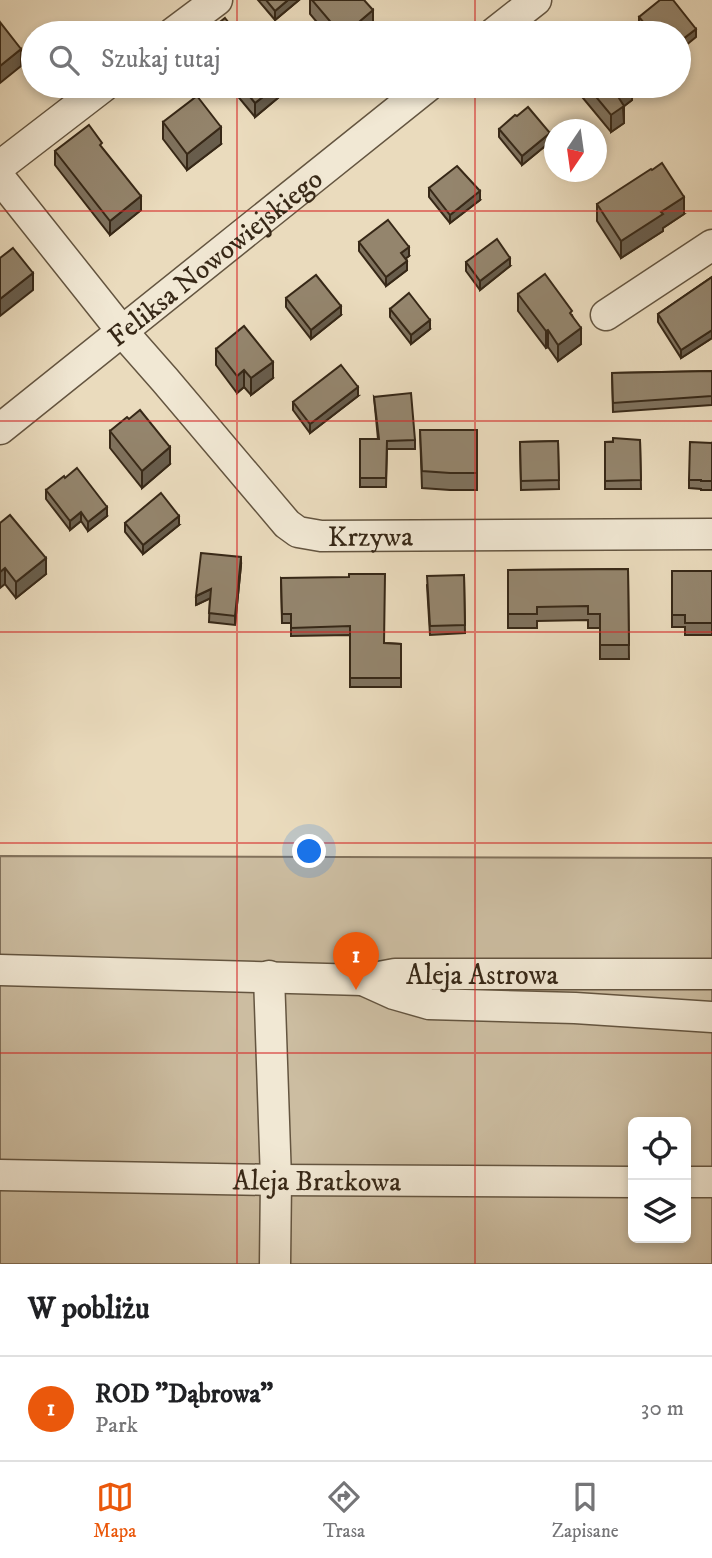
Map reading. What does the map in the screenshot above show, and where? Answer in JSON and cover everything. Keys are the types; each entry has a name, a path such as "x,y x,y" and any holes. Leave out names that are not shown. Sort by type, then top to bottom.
{"street":[{"path":"189,21 216,0"},
{"path":"509,21 536,0"},
{"path":"0,166 88,98"},
{"name":"Feliksa Nowowiejskiego","path":"0,429 413,98"},
{"name":"Krzywa","path":"0,178 121,331 287,524 298,532 321,536 712,534"},
{"path":"606,315 712,245"},
{"name":"Aleja Astrowa","path":"0,970 363,980 395,974 712,974"},
{"path":"270,976 276,1180 275,1264"},
{"path":"363,980 394,994 429,1004 575,1008 712,1017"},
{"name":"Aleja Bratkowa","path":"0,1175 628,1182"},
{"path":"691,1182 712,1182"}],"shaded area":[{"path":"0,856 712,858 712,1264 0,1264"}],"building":[{"path":"266,0 288,0 275,11"},
{"path":"312,0 364,0 373,10 360,21 330,21"},
{"path":"660,0 673,0 690,21 642,21 639,17"},
{"path":"0,22 21,49 0,66"},
{"path":"194,98 199,98 221,127 187,154 163,122"},
{"path":"597,98 619,98 624,106 611,115"},
{"path":"528,107 544,126 544,138 522,156 499,129"},
{"path":"89,125 102,143 100,145 141,196 110,221 55,151"},
{"path":"662,163 684,197 621,241 597,204"},
{"path":"457,166 480,191 450,215 429,188"},
{"path":"388,220 409,247 401,253 407,261 386,277 359,242"},
{"path":"497,239 510,258 480,281 466,262"},
{"path":"13,248 33,273 0,299 0,258"},
{"path":"545,274 581,328 558,345 518,294"},
{"path":"316,275 341,306 311,330 286,298"},
{"path":"712,277 712,330 681,350 658,314"},
{"path":"409,293 430,320 411,335 390,309"},
{"path":"244,326 273,362 251,378 244,370 237,376 216,349"},
{"path":"341,365 358,387 310,424 293,402"},
{"path":"712,371 712,396 613,403 612,373"},
{"path":"411,393 415,440 387,441 386,478 360,478 360,439 379,439 374,397"},
{"path":"140,410 170,447 142,471 110,431"},
{"path":"420,430 477,430 477,473 422,471"},
{"path":"613,438 640,440 641,480 605,481 605,442 613,442"},
{"path":"558,441 559,480 521,481 520,442"},
{"path":"690,442 712,443 712,481 689,480"},
{"path":"77,468 107,507 88,522 81,512 70,521 46,490"},
{"path":"161,493 179,516 143,545 125,523"},
{"path":"10,515 46,558 16,582 5,568 0,572 0,523"},
{"path":"201,553 241,557 235,616 209,613 211,589 196,596"},
{"path":"628,569 629,645 600,645 600,614 588,614 588,606 537,607 537,614 508,614 508,570"},
{"path":"672,571 712,571 712,623 685,623 685,615 672,615"},
{"path":"349,574 385,574 384,643 401,644 401,678 350,678 350,626 291,628 291,614 282,614 281,578 349,577"},
{"path":"464,575 465,625 430,626 427,576"}],"place":[{"name":"ROD \"Dąbrowa\"","path":"356,990"}]}
